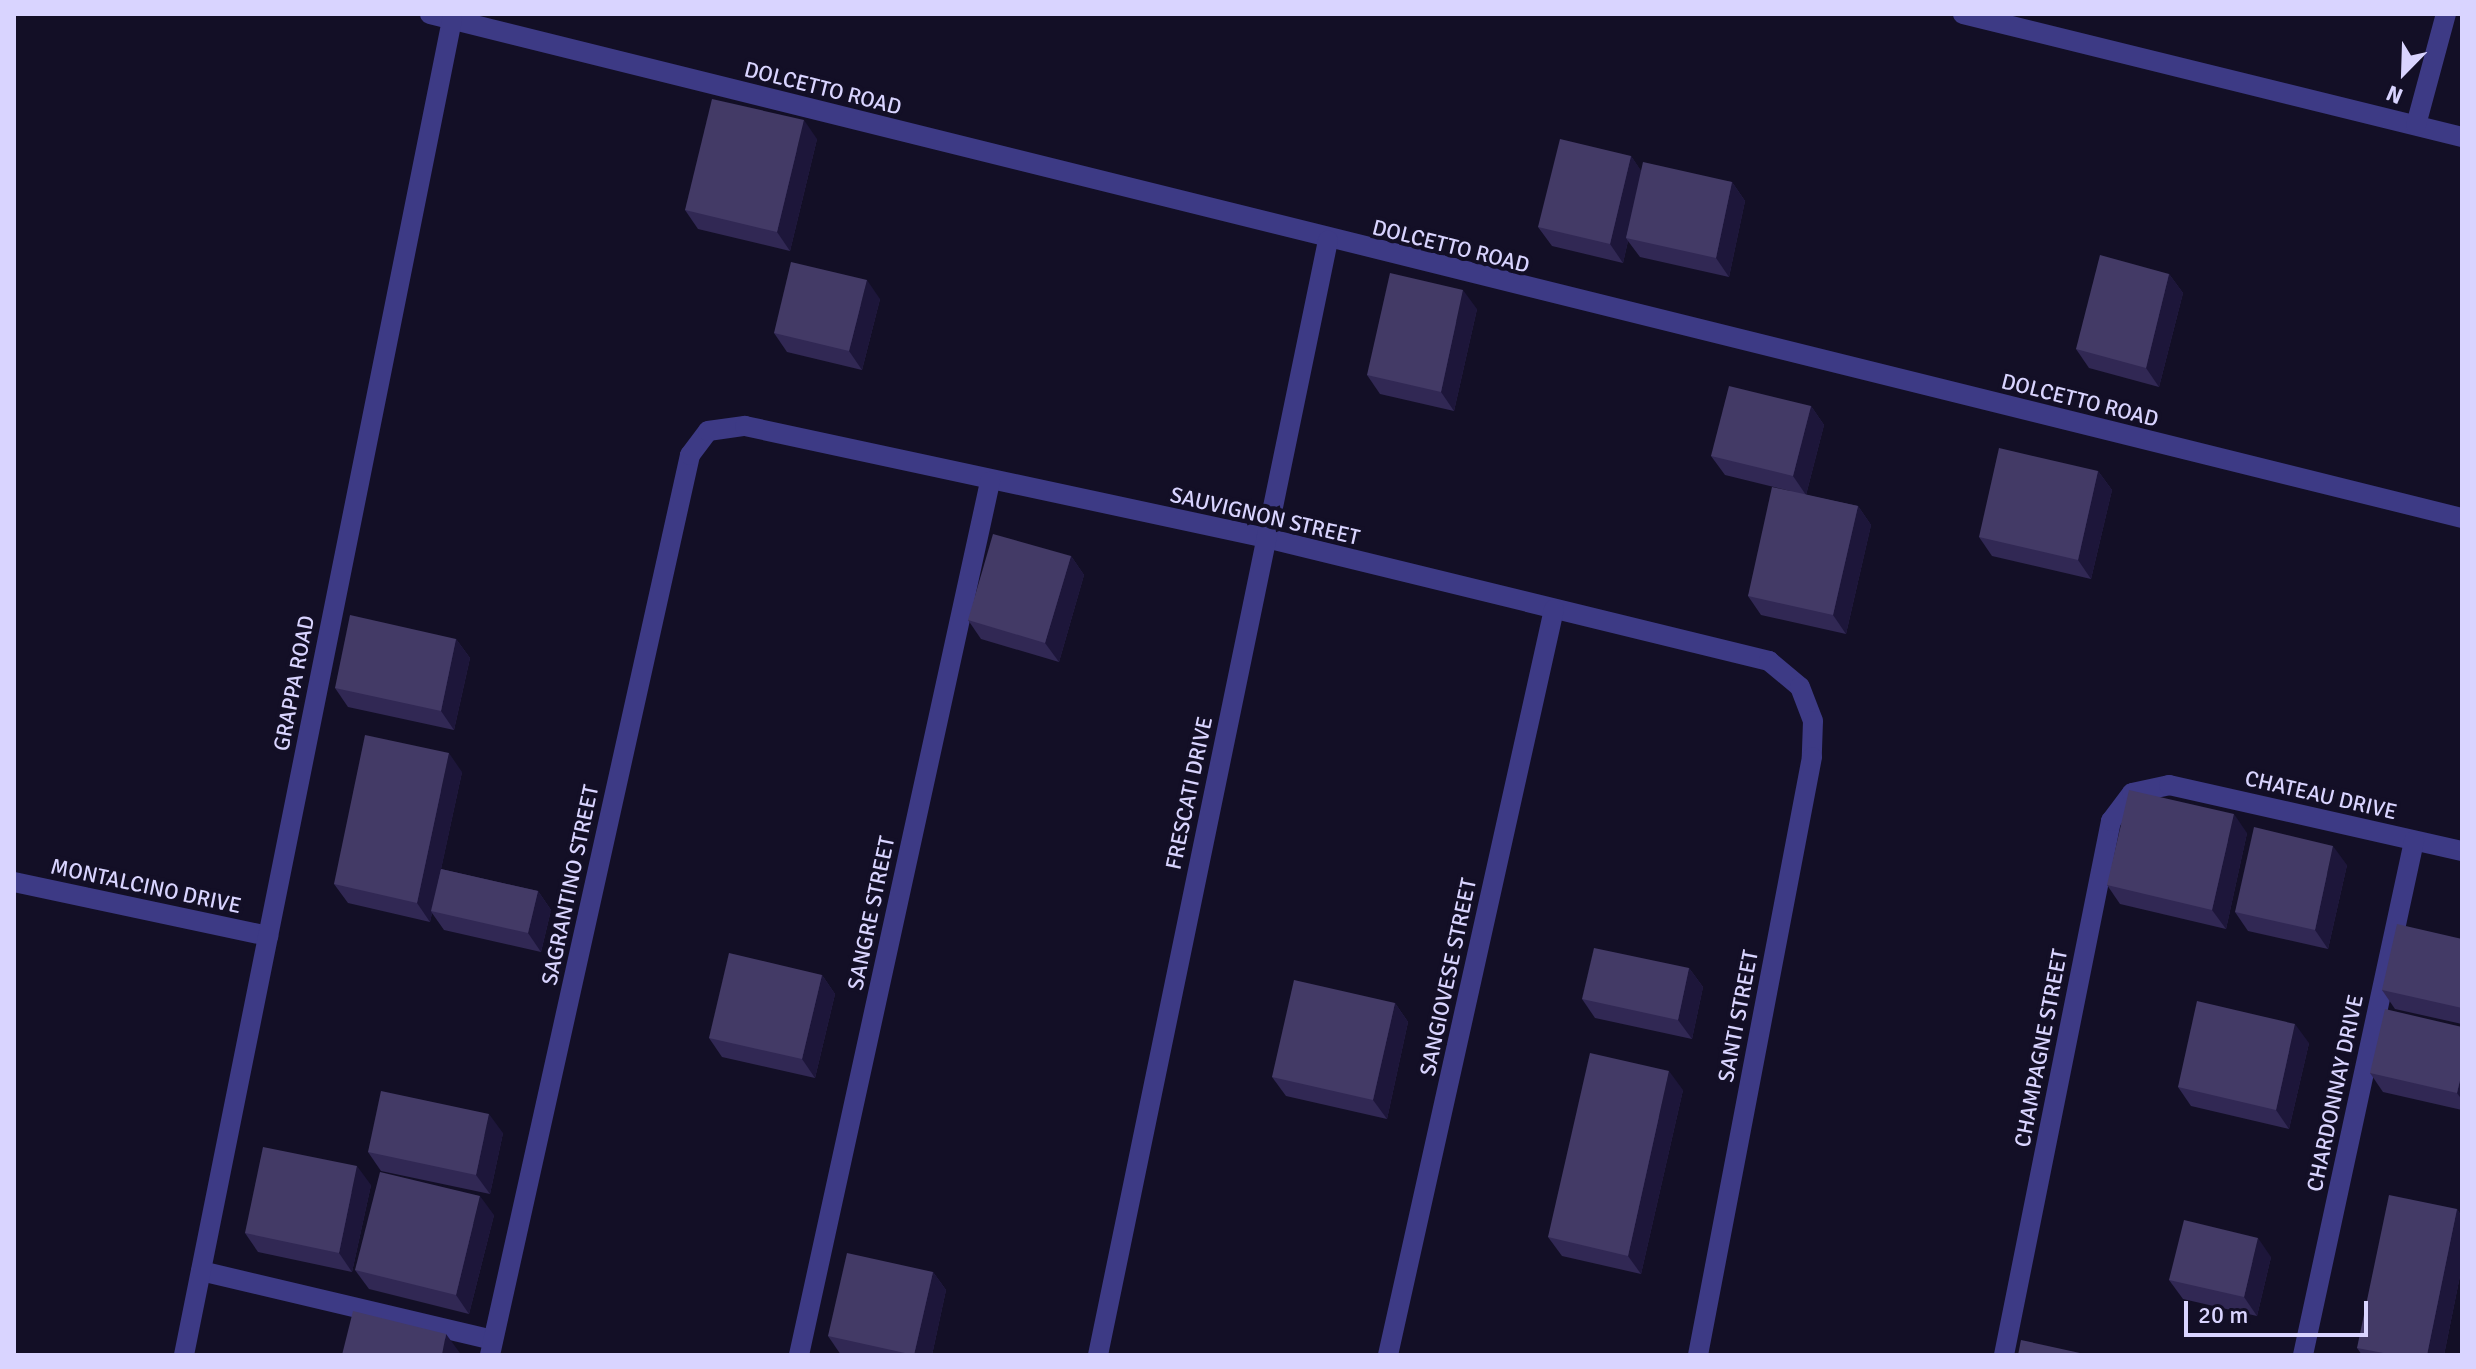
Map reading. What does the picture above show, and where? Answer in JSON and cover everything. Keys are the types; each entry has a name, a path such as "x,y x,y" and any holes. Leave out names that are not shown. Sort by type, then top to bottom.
{"street":[{"name":"DOLCETTO ROAD","path":"430,14 1328,240 2462,518"},
{"path":"1963,14 2462,137"},
{"path":"2416,125 2446,14"},
{"name":"GRAPPA ROAD","path":"184,1355 452,20"},
{"name":"FRESCATI DRIVE","path":"1098,1355 1328,240"},
{"name":"SAUVIGNON STREET","path":"708,431 745,426 990,482 1266,538 1769,661 1800,687"},
{"name":"SAGRANTINO STREET","path":"492,1348 690,455 708,431"},
{"name":"SANGRE STREET","path":"799,1355 990,482"},
{"name":"SANGIOVESE STREET","path":"1388,1355 1554,609"},
{"name":"SANTI STREET","path":"1698,1355 1812,757 1813,721 1800,687"},
{"name":"CHATEAU DRIVE","path":"2169,785 2462,851"},
{"name":"CHAMPAGNE STREET","path":"2004,1355 2111,821 2132,793 2169,785"},
{"name":"CHARDONNAY DRIVE","path":"2303,1355 2414,841"},
{"name":"MONTALCINO DRIVE","path":"14,882 268,936"},
{"path":"201,1271 492,1348"}],"building":[{"path":"712,99 804,120 777,232 685,210"},
{"path":"1560,139 1631,156 1610,244 1538,227"},
{"path":"1643,162 1732,182 1716,258 1626,238"},
{"path":"2100,255 2169,274 2146,368 2076,349"},
{"path":"791,262 867,280 849,351 774,333"},
{"path":"1390,273 1463,290 1441,392 1367,375"},
{"path":"1729,386 1811,406 1793,476 1711,456"},
{"path":"1999,448 2098,471 2078,560 1979,537"},
{"path":"1772,487 1858,506 1833,615 1748,596"},
{"path":"993,534 1071,556 1045,643 968,620"},
{"path":"350,615 456,639 441,711 335,688"},
{"path":"365,735 449,753 417,903 334,884"},
{"path":"2129,790 2234,814 2212,910 2107,885"},
{"path":"2254,827 2333,846 2315,930 2235,912"},
{"path":"441,869 538,891 528,933 431,911"},
{"path":"2397,924 2462,939 2462,1008 2382,990"},
{"path":"1594,948 1689,968 1678,1020 1582,999"},
{"path":"729,953 822,975 802,1059 709,1038"},
{"path":"1294,980 1395,1003 1373,1100 1272,1077"},
{"path":"2197,1001 2295,1024 2276,1110 2178,1087"},
{"path":"2385,1009 2462,1027 2462,1072 2457,1093 2370,1073"},
{"path":"1590,1053 1669,1071 1628,1256 1548,1237"},
{"path":"381,1091 489,1114 476,1175 368,1152"},
{"path":"263,1147 357,1166 339,1253 245,1233"},
{"path":"380,1172 480,1196 456,1295 355,1270"},
{"path":"2389,1195 2457,1209 2427,1355 2394,1355 2357,1348"},
{"path":"2184,1220 2258,1238 2244,1297 2169,1280"},
{"path":"847,1253 933,1272 914,1355 828,1336"},
{"path":"353,1311 446,1334 442,1355 342,1355"},
{"path":"2021,1340 2089,1355 2018,1355"}]}
